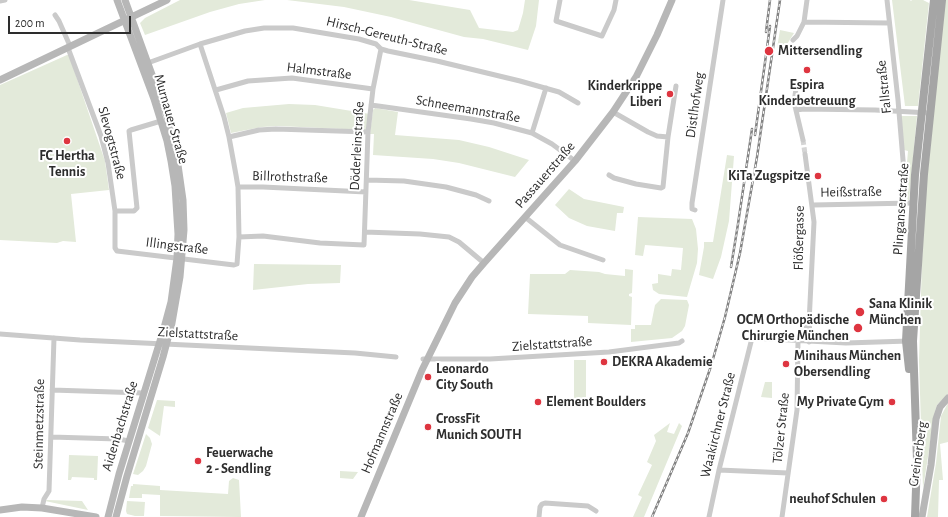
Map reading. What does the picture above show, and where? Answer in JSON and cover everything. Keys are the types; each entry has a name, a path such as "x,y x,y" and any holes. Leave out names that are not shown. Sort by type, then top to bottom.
{"main road":[{"name":"Murnauer Straße","path":"118,0 128,19 167,116 178,165 183,200 184,230 176,302 160,344"},
{"name":"Murnauer Straße","path":"124,0 128,19"},
{"path":"0,80 167,0"},
{"name":"Passauerstraße","path":"425,359 455,303 472,277 575,161 613,112 636,77 657,35 672,0"},
{"name":"Plinganserstraße","path":"910,341 924,174 926,112 934,0"},
{"name":"Plinganserstraße","path":"915,517 917,460 916,419 910,341 913,204 942,0"},
{"name":"Murnauer Straße","path":"145,64 172,161 180,258"},
{"name":"Aidenbachstraße","path":"108,517 119,474 160,344"},
{"name":"Aidenbachstraße","path":"116,517 141,428 160,344"},
{"name":"Hofmannstraße","path":"361,517 425,359"},
{"name":"Greinerberg","path":"922,517 931,466 936,419 940,407 948,398"},
{"path":"134,426 141,428"},
{"path":"119,474 127,476"},
{"path":"0,510 22,507 42,508 96,517"}],"street":[{"path":"0,1 5,0"},
{"path":"560,0 556,21 602,36 614,10 616,0"},
{"name":"Distlhofweg","path":"695,210 692,209 692,203 723,0"},
{"path":"795,38 804,22 807,0"},
{"name":"Fallstraße","path":"886,0 904,172"},
{"name":"Slevogtstraße","path":"55,15 59,21 69,47 104,147 108,163 115,211 115,248"},
{"path":"804,22 889,24"},
{"name":"Hirsch-Gereuth-Straße","path":"145,64 200,44 245,31 278,27 293,28 354,38 376,44 381,49 437,61 546,88 559,92 578,103"},
{"path":"200,44 216,90 229,137 238,187 239,237"},
{"name":"Döderleinstraße","path":"239,237 263,236 320,243 364,245 368,132 373,89 381,49"},
{"name":"Halmstraße","path":"216,90 248,81 292,78 373,89"},
{"path":"797,82 794,101 803,140"},
{"path":"609,175 614,178 636,184 661,188 663,187 668,136 676,86"},
{"path":"532,133 546,88"},
{"name":"Schneemannstraße","path":"371,105 471,118 532,133 552,144 575,161"},
{"path":"796,110 804,108 926,112"},
{"path":"613,112 657,136 668,136"},
{"path":"115,211 134,211 137,208 129,131 161,121"},
{"path":"229,137 250,132 276,129 368,132"},
{"name":"Flößergasse","path":"805,154 813,205 814,222 809,342"},
{"path":"367,180 404,181 446,187 476,195 489,201"},
{"name":"Billrothstraße","path":"238,187 366,192"},
{"name":"Heißstraße","path":"813,205 913,204"},
{"path":"526,217 560,245 603,260"},
{"path":"364,232 420,234 449,237 459,242 484,263"},
{"name":"Illingstraße","path":"115,248 117,251 234,265 237,264 239,237"},
{"name":"Flößergasse","path":"798,341 809,322"},
{"name":"Zielstattstraße","path":"0,334 396,356"},
{"name":"Steinmetzstraße","path":"42,508 44,499 49,491 54,338"},
{"name":"Waakirchner Straße","path":"709,517 719,470 752,338 798,341"},
{"name":"Zielstattstraße","path":"425,359 490,359 609,352 679,343 682,341"},
{"path":"798,341 869,343 910,341"},
{"name":"Tölzer Straße","path":"782,517 797,410 798,341"},
{"path":"52,390 144,393"},
{"path":"51,437 118,439 129,441"},
{"path":"719,470 788,474"},
{"path":"539,517 540,507 545,503 588,506 596,511"}],"green space":[{"path":"180,0 265,0 239,4 210,12 145,35 140,23 145,18"},
{"path":"287,0 409,0 470,10 479,28 513,32 518,30 525,0 539,0 536,26 528,50 483,39 464,37 391,17 344,7"},
{"path":"892,0 923,0 929,3 918,106 905,106"},
{"path":"945,0 948,0 948,394 937,405 935,411 923,489 919,361 922,260 926,189"},
{"path":"780,30 794,33 784,49 777,48"},
{"path":"69,55 105,161 109,190 71,194 76,242 63,241 57,243 0,240 0,85"},
{"path":"289,104 315,105 370,114 366,130 278,126 262,127 231,133 226,113 243,108"},
{"path":"375,108 398,112 395,135 459,140 489,147 529,160 515,177 459,163 433,159 373,155 374,134 370,134 373,110"},
{"path":"900,116 917,116 909,200 902,200 900,174 906,174 908,151 904,150"},
{"path":"727,155 734,156 729,221 721,257 713,279 699,275 704,242 713,242"},
{"path":"569,189 584,199 624,207 623,213 617,213 615,231 587,226 569,218 555,205"},
{"path":"638,217 692,219 696,229 698,249 697,263 687,297 659,294 653,290 652,284 658,283 658,274 671,276 672,269 681,270 683,248 645,245 643,256 635,255"},
{"path":"254,264 341,265 340,283 308,284 253,290"},
{"path":"625,269 633,270 632,293 629,294 629,296 632,297 631,325 588,323 588,316 528,314 530,274 565,274 570,270 625,276"},
{"path":"661,299 687,300 689,305 685,326 682,331 672,338 631,342 631,329 635,329 635,325 651,325 655,305"},
{"path":"574,360 586,360 586,398 574,398"},
{"path":"765,382 772,382 772,398 761,397"},
{"path":"157,400 175,401 175,407 164,406 160,436 148,428"},
{"path":"948,403 948,442 940,444 943,480 939,480 938,517 927,517 936,463 941,416"},
{"path":"670,423 667,432 674,434 679,423 682,426 644,517 633,517 642,497 638,495 652,465 647,462 656,441 654,435"},
{"path":"146,434 150,438 152,444 146,466 138,475 133,474"},
{"path":"69,455 98,456 97,480 94,480 94,478 72,477 71,480 68,480"},
{"path":"340,471 358,472 353,479 340,478"},
{"path":"233,478 239,480 241,517 160,516 160,495 142,494 142,498 129,498 131,486 133,486 133,484 160,486 160,490 228,494 229,481"},
{"path":"45,501 82,501 88,510"},
{"path":"127,501 145,502 144,516 127,514"}],"tunnel":[{"path":"803,140 805,154"}],"railway":[{"path":"766,32 770,0"},
{"path":"652,517 688,433 711,366 725,317 740,253 757,157 780,0"},
{"path":"755,135 770,26"},
{"path":"731,267 752,129"}],"place":[{"name":"Mittersendling","path":"769,51"},
{"name":"Espira Kinderbetreuung","path":"807,70"},
{"name":"Kinderkrippe Liberi","path":"670,94"},
{"name":"FC Hertha Tennis","path":"67,141"},
{"name":"KiTa Zugspitze","path":"818,176"},
{"name":"Sana Klinik München","path":"860,312"},
{"name":"OCM Orthopädische Chirurgie München","path":"858,328"},
{"name":"DEKRA Akademie","path":"604,362"},
{"name":"Minihaus München Obersendling","path":"786,364"},
{"name":"Leonardo City South","path":"428,377"},
{"name":"Element Boulders","path":"538,402"},
{"name":"My Private Gym","path":"892,402"},
{"name":"CrossFit Munich SOUTH","path":"428,427"},
{"name":"Feuerwache 2 - Sendling","path":"198,461"},
{"name":"neuhof Schulen","path":"884,499"}]}
